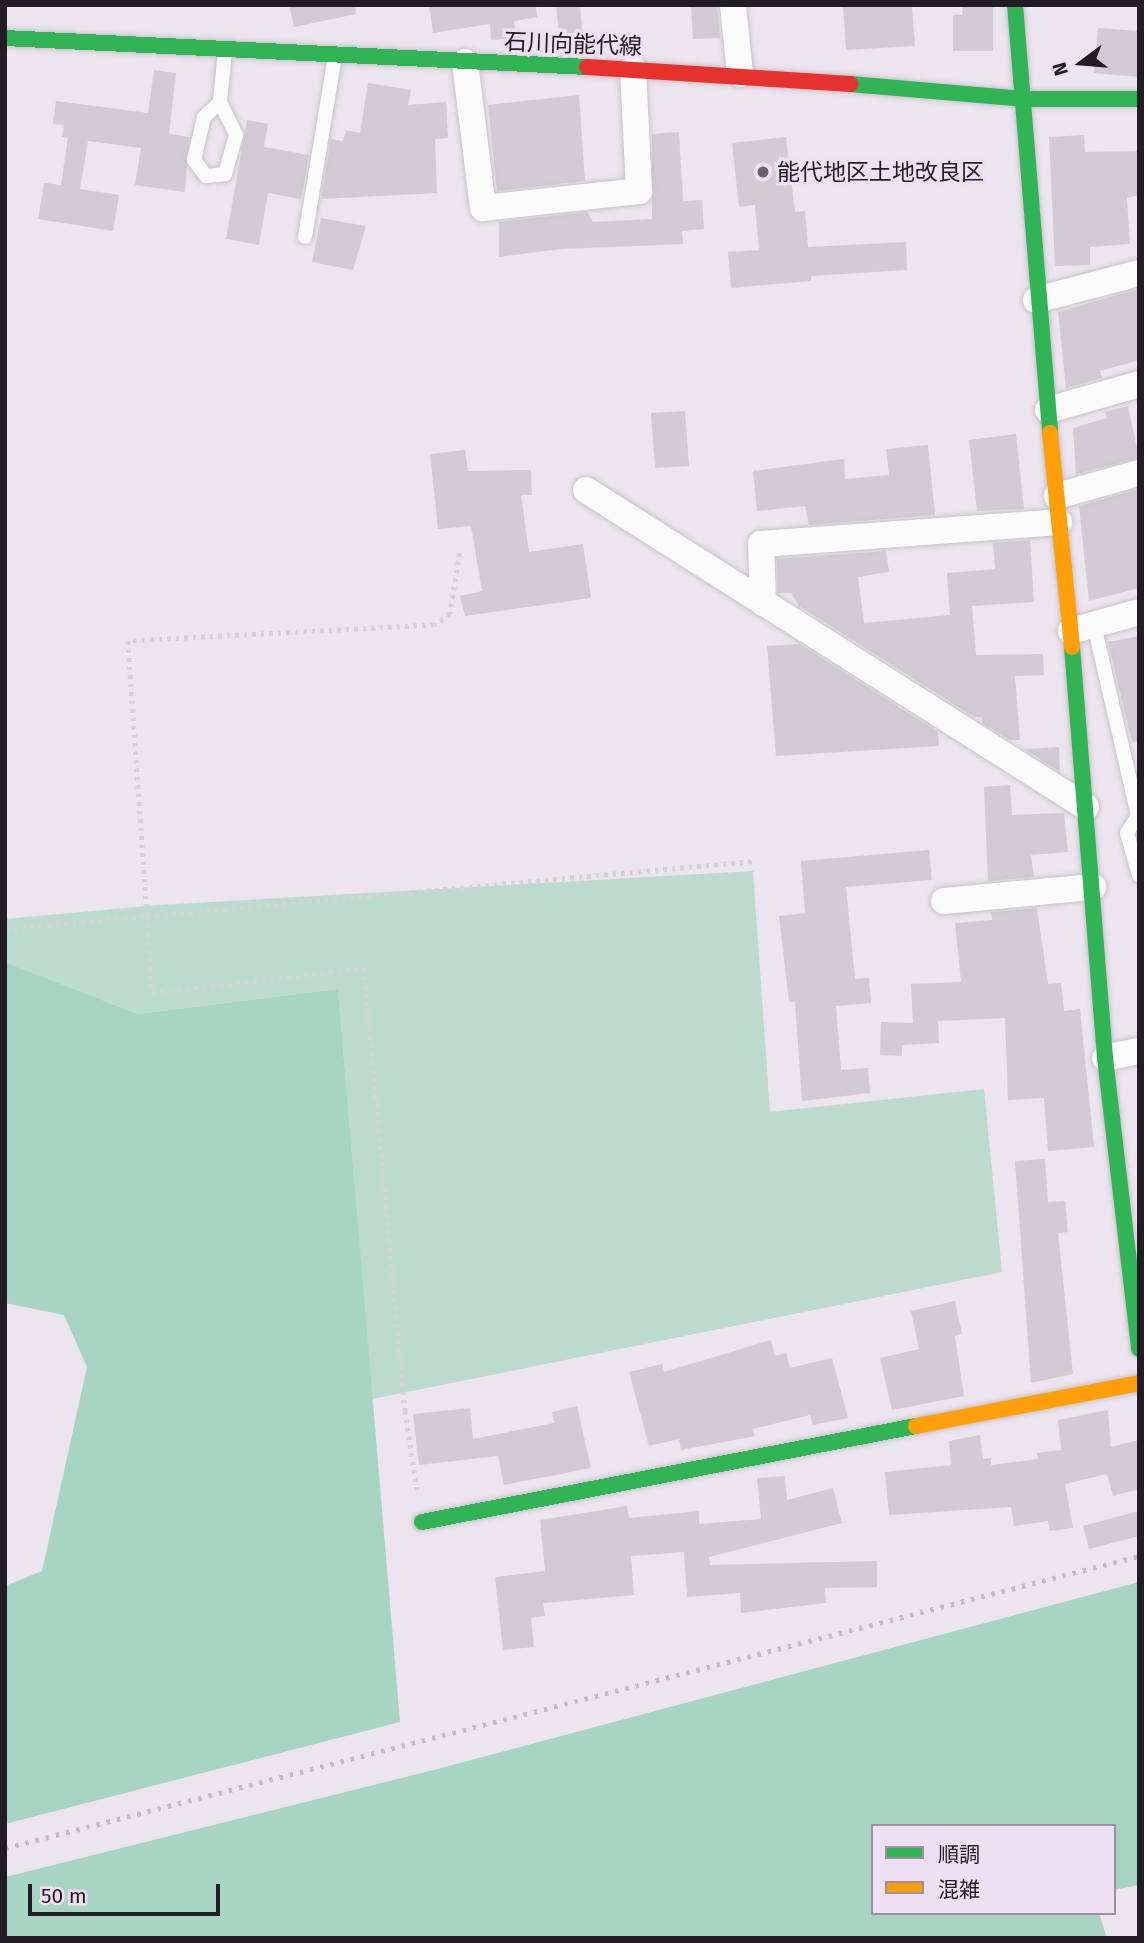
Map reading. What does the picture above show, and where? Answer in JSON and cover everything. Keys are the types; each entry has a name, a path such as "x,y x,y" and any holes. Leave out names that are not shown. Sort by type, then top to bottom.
{"street":[{"path":"733,5 740,74"},
{"path":"1015,5 1026,99 1036,299 1056,496 1082,628 1086,807 1105,1058 1126,1139 1139,1349"},
{"name":"石川向能代線","path":"5,38 225,51 740,74 1026,99 1139,99"},
{"path":"465,62 483,208 639,191 634,69"},
{"path":"1036,299 1139,273"},
{"path":"1048,410 1139,384"},
{"path":"1056,496 1139,472"},
{"path":"586,490 1086,807"},
{"path":"764,603 761,544 1059,522"},
{"path":"1082,628 1139,612"},
{"path":"944,901 1093,887"},
{"path":"1105,1058 1139,1051"},
{"path":"422,1522 1139,1383"}],"lane":[{"path":"220,102 204,117 194,160 205,176 225,174 236,135 220,102 225,51"},
{"path":"306,237 335,55"},
{"path":"1082,628 1138,816 1127,833 1139,875"}],"path":[{"path":"422,1522 405,1411 364,968 152,993 128,641 434,625 450,614 460,553"},
{"path":"5,929 755,861"}],"green space":[{"path":"753,871 770,1112 984,1089 1002,1272 372,1399 338,989 138,1014 5,962 5,919 159,905"},
{"path":"5,962 138,1014 338,989 400,1722 5,1824 5,1586 42,1571 87,1367 64,1315 5,1303"},
{"path":"1139,1582 1139,1885 1116,1890 1116,1824 871,1824 871,1915 1100,1915 1107,1938 5,1938 5,1877 445,1767"}],"building":[{"path":"289,5 355,5 356,14 294,27"},
{"path":"429,5 536,5 537,17 514,21 516,38 491,40 490,24 433,33"},
{"path":"556,5 580,5 583,42 560,44"},
{"path":"691,5 717,5 720,38 693,39"},
{"path":"843,5 912,5 915,46 846,50"},
{"path":"963,5 993,5 993,51 953,51 953,15 962,15"},
{"path":"1098,28 1139,31 1139,77 1094,73"},
{"path":"154,70 176,73 169,134 189,137 185,192 135,185 141,148 88,141 80,189 119,195 113,231 38,219 44,183 61,185 68,138 62,137 64,125 53,124 56,101 148,113"},
{"path":"368,83 411,90 408,105 446,102 448,138 435,139 437,193 321,199 331,139 343,141 346,130 360,133"},
{"path":"579,95 585,181 497,191 488,105"},
{"path":"247,120 268,124 264,147 309,155 301,199 268,193 259,245 226,239"},
{"path":"679,132 683,201 702,200 704,229 682,231 683,244 562,249 499,257 499,222 587,212 593,222 652,219 652,134"},
{"path":"1084,135 1085,152 1139,151 1139,195 1127,198 1130,244 1090,247 1090,265 1055,266 1049,137"},
{"path":"786,137 795,212 805,211 808,247 906,242 907,270 811,276 811,281 731,288 728,252 759,250 755,205 739,207 732,143"},
{"path":"321,218 366,226 353,270 312,262"},
{"path":"1139,289 1139,360 1100,371 1102,378 1066,388 1058,312"},
{"path":"1128,406 1139,458 1076,474 1073,428 1107,418 1105,412"},
{"path":"685,411 689,466 655,468 651,413"},
{"path":"1016,434 1024,509 977,511 969,440"},
{"path":"928,445 935,515 809,525 805,506 757,511 753,471 844,459 845,479 889,475 886,449"},
{"path":"465,450 468,471 531,470 532,495 521,495 529,552 583,544 591,598 465,616 460,596 482,591 471,526 438,529 430,454"},
{"path":"1139,489 1139,588 1089,601 1079,506"},
{"path":"1030,540 1034,602 972,606 976,655 1043,654 1044,675 1015,676 1020,740 1010,740 982,723 982,717 974,717 799,606 791,593 778,593 777,559 886,551 889,572 858,577 864,623 950,615 947,573 995,569 993,543"},
{"path":"1139,636 1139,741 1132,742 1108,642"},
{"path":"800,644 938,732 939,746 776,756 767,646"},
{"path":"1059,747 1060,772 1024,749"},
{"path":"1010,785 1012,815 1064,813 1068,852 1031,855 1034,877 988,881 984,787"},
{"path":"929,850 932,880 846,887 855,979 869,978 871,1003 836,1006 841,1070 868,1068 870,1093 802,1101 795,1002 789,1002 779,916 805,913 801,861"},
{"path":"1037,908 1048,984 1061,983 1064,1011 1080,1009 1094,1147 1048,1151 1044,1098 1008,1100 1005,1018 938,1021 939,1043 902,1045 902,1056 880,1055 881,1022 913,1023 911,984 961,982 955,923 992,920 991,912"},
{"path":"1045,1159 1048,1202 1065,1201 1068,1232 1058,1233 1073,1374 1031,1383 1015,1161"},
{"path":"955,1301 962,1334 955,1336 964,1396 892,1410 880,1358 919,1349 911,1311"},
{"path":"771,1340 775,1356 786,1353 790,1368 832,1358 848,1418 813,1425 810,1415 753,1429 755,1436 681,1450 679,1439 649,1446 629,1372 662,1364 664,1372"},
{"path":"577,1406 591,1468 504,1485 498,1456 419,1465 413,1414 470,1408 473,1439 554,1423 552,1412"},
{"path":"1108,1410 1111,1447 1139,1440 1139,1489 1113,1496 1107,1474 1065,1484 1073,1528 1050,1531 1048,1521 1014,1526 1011,1507 889,1515 885,1472 951,1465 949,1441 980,1435 983,1459 991,1458 991,1465 1038,1459 1037,1453 1061,1450 1058,1420"},
{"path":"785,1476 787,1500 833,1488 842,1523 709,1557 710,1565 877,1561 877,1587 825,1588 826,1603 741,1613 740,1593 687,1597 684,1552 631,1556 634,1595 543,1603 545,1616 531,1618 534,1647 503,1650 495,1577 545,1571 540,1520 627,1506 629,1518 699,1511 699,1524 761,1519 757,1478"},
{"path":"1139,1511 1139,1536 1089,1549 1083,1526"}],"railway":[{"path":"5,1848 1139,1556"}],"traffic: fast":[{"path":"1015,5 1050,433"},
{"path":"5,38 587,67"},
{"path":"850,84 1026,99 1139,99"},
{"path":"1072,647 1105,1058 1139,1349"},
{"path":"422,1522 916,1426"}],"traffic: slow":[{"path":"1050,433 1072,647"},
{"path":"916,1426 1139,1383"}],"traffic: jam":[{"path":"587,67 850,84"}],"place":[{"name":"能代地区土地改良区","path":"763,172"}]}
